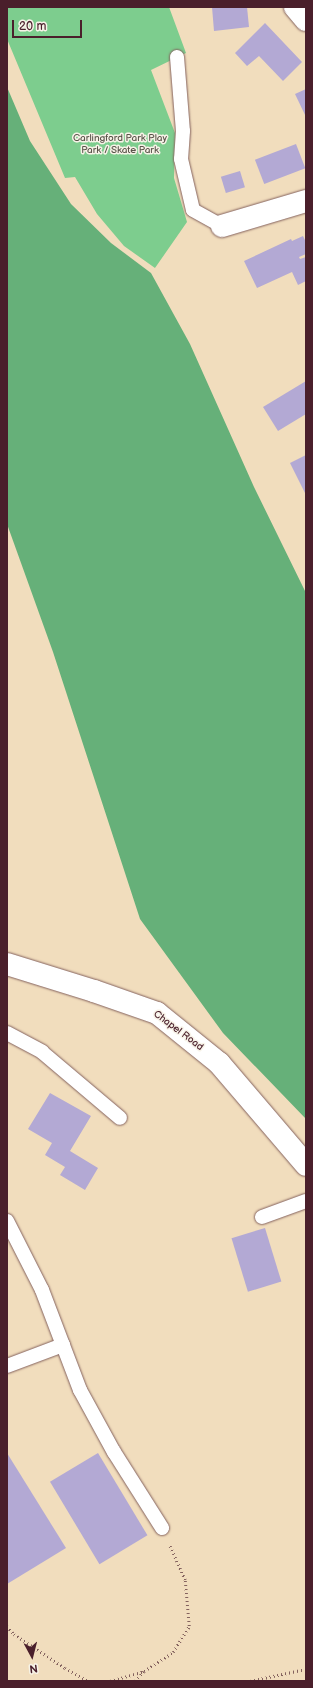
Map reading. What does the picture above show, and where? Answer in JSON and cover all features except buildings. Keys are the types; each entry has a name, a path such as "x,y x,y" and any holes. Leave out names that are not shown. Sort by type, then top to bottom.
{"street":[{"path":"295,7 306,20"},
{"path":"222,226 306,202"},
{"name":"Chapel Road","path":"7,964 94,990 157,1013 219,1063 306,1164"}],"lane":[{"path":"177,57 183,131 181,160 193,210 222,226"},
{"path":"7,1033 42,1052 120,1118"},
{"path":"262,1218 306,1201"},
{"path":"7,1221 42,1290 80,1390 114,1452 162,1528"},
{"path":"7,1366 63,1345"}],"path":[{"path":"135,1681 144,1671 173,1652 189,1626 185,1580 162,1528"},
{"path":"7,1626 14,1634 65,1668 88,1681"},
{"path":"250,1681 306,1669"},
{"path":"110,1681 144,1671"}],"green space":[{"name":"Carlingford Park Play Park / Skate Park","path":"7,7 169,7 186,53 151,70 175,133 174,178 187,222 155,268 124,246 97,214 75,177 65,178 7,39"},
{"path":"7,87 30,141 71,204 111,243 151,273 190,344 254,487 306,593 306,1119 223,1033 140,919 53,652 7,524"}]}
